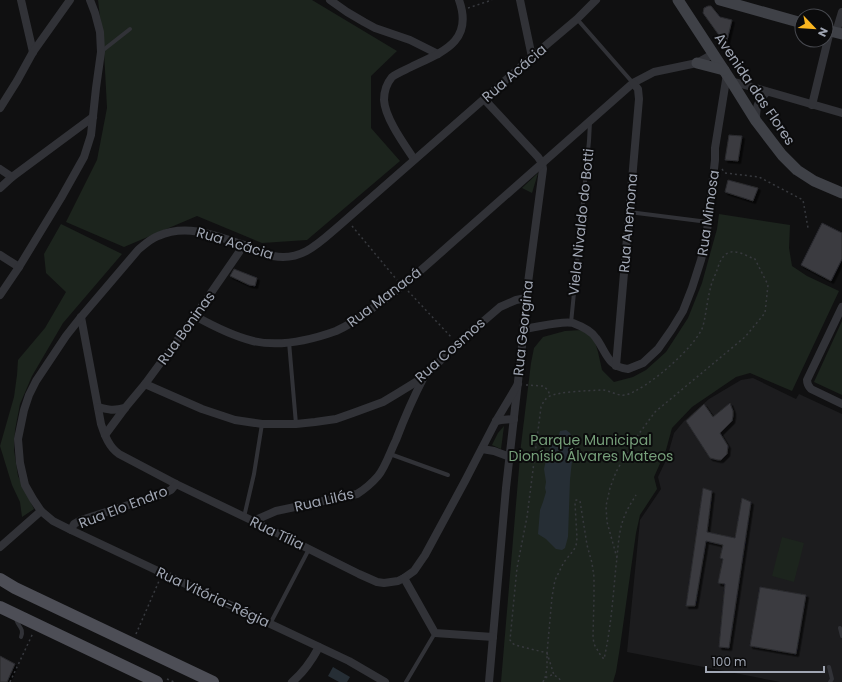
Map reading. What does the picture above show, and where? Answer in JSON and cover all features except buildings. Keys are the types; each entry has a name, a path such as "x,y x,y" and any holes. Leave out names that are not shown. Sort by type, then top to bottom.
{"main road":[{"name":"Avenida das Flores","path":"678,0 756,121 782,155 797,170 814,181 842,193"},
{"name":"Avenida das Flores","path":"688,0 691,19"},
{"path":"720,0 794,21"},
{"path":"697,63 727,75"},
{"path":"0,579 15,588 214,682"},
{"path":"0,607 157,682"}],"street":[{"path":"21,0 33,52"},
{"path":"0,108 33,52 70,0"},
{"path":"0,295 61,198 84,157 91,135 101,52 100,32 90,0"},
{"path":"330,0 347,12 375,28 410,40 438,54"},
{"path":"414,159 390,120 386,109 384,100 387,84 393,76 438,54 453,43 459,36 464,18 459,0"},
{"path":"520,0 532,57"},
{"name":"Rua Acácia","path":"42,511 25,486 20,463 18,439 24,410 36,381 66,336 138,250 147,242 158,236 181,230 192,230 216,235 273,256 281,257 300,254 311,249 596,0"},
{"path":"834,32 842,12"},
{"path":"697,63 706,43"},
{"path":"812,105 829,48"},
{"path":"484,99 542,163 633,83 654,72 697,63 713,54"},
{"path":"727,75 767,92 842,113"},
{"name":"Rua Mimosa","path":"616,366 628,369 643,363 658,349 683,311 692,288 703,254 709,222 715,148 727,75"},
{"name":"Rua Anemona","path":"616,366 639,99 638,89 633,83"},
{"path":"756,121 758,103 767,92"},
{"path":"0,188 12,177 93,117"},
{"name":"Rua Georgina","path":"489,682 505,502 526,298 543,169 542,163"},
{"name":"Rua Manacá","path":"195,316 211,325 253,341 275,343 289,342 336,331 345,327 378,305 403,286 542,163"},
{"path":"0,169 12,177"},
{"name":"Rua Boninas","path":"105,435 195,316 244,245"},
{"path":"0,255 19,267"},
{"name":"Rua Cosmos","path":"145,384 222,417 235,420 262,424 296,424 336,419 383,402 424,376 457,344 500,307 516,300 526,298"},
{"path":"842,307 807,380 808,386 811,389 842,404"},
{"name":"Rua Tília","path":"81,317 98,407 105,435 114,451 176,484 377,582 384,583 398,581 414,571 425,555 496,421 518,384"},
{"path":"523,329 552,324 571,323 583,327 597,338 604,353 616,366"},
{"name":"Rua Lilás","path":"253,521 276,511 357,494 363,490 378,476 390,454 424,376"},
{"path":"98,407 113,411 125,408"},
{"path":"496,421 514,419"},
{"path":"482,449 494,451 510,457"},
{"name":"Rua Elo Endro","path":"71,530 74,524 81,520 162,494 171,490 176,484"},
{"path":"0,548 42,511"},
{"name":"Rua Vitória-Régia","path":"42,511 53,521 71,530 349,661 385,682"},
{"path":"404,578 435,633 493,637"},
{"path":"292,682 299,677 319,648"}],"lane":[{"path":"576,19 633,83"},
{"path":"101,52 130,29"},
{"name":"Viela Nivaldo do Botti","path":"571,323 590,121"},
{"path":"629,212 709,222"},
{"path":"289,342 296,424"},
{"path":"244,517 254,474 262,424"},
{"path":"390,454 448,475"},
{"path":"270,624 309,549"},
{"path":"16,615 16,622 23,632 21,637"},
{"path":"840,628 842,636"},
{"path":"406,682 435,633"},
{"path":"829,667 832,679 830,682"}],"path":[{"path":"462,10 492,0"},
{"path":"715,160 725,173 759,177 803,200 808,228"},
{"path":"547,653 515,645 510,640 516,568 527,517 541,407 544,400 550,396 560,393 601,390 607,390 622,396 650,383 666,370 697,337 705,320 710,288 721,260 726,254 738,252 755,259 768,285 765,313 745,337 655,412 638,435 616,472 610,488 606,506 607,522 617,558"},
{"path":"518,384 543,386 548,390 550,396"},
{"path":"543,682 547,668 552,597 555,580 564,562 576,546 576,500 580,501 594,577 594,644 604,659 609,634 619,538 628,508 636,496"},
{"path":"132,643 163,574"},
{"path":"10,682 38,624"},
{"path":"547,653 554,675 559,678 561,682"},
{"path":"545,678 550,675 554,675"}],"shaded area":[{"path":"753,378 796,399 799,394 842,414 842,682 780,682 627,652 640,520 661,489 658,477 667,458 674,433 684,421 709,399 741,380"},
{"path":"566,430 570,433 574,441 570,480 568,537 565,548 562,550 556,549 546,539 538,534 540,510 546,492 544,469 547,455 551,444 559,435 560,431"},
{"path":"333,667 350,677 347,682 339,682 328,676"}],"green space":[{"path":"98,0 312,0 397,51 371,76 371,128 400,161 307,240 262,243 197,216 124,247 66,222 97,160 107,108 104,51"},
{"path":"538,173 532,193 522,188"},
{"name":"Parque Municipal Dionísio Álvares Mateos","path":"719,214 790,225 789,248 792,266 807,276 839,291 792,391 750,373 736,377 692,407 672,428 666,450 654,477 657,489 640,515 636,533 616,672 613,682 501,682 521,445 534,348 543,337 565,331 582,330 594,339 602,370 614,382 633,377 646,370 666,352 688,318 702,283 717,229"},
{"path":"61,224 122,254 63,323 32,376 20,404 15,430 14,450 18,476 34,509 22,517 20,502 12,485 0,446 14,397 18,360 45,328 66,292 46,273 44,254"},
{"path":"842,321 842,395 814,382"},
{"path":"504,426 501,449 492,445 498,433"},
{"path":"782,537 804,543 794,582 772,576"}]}
